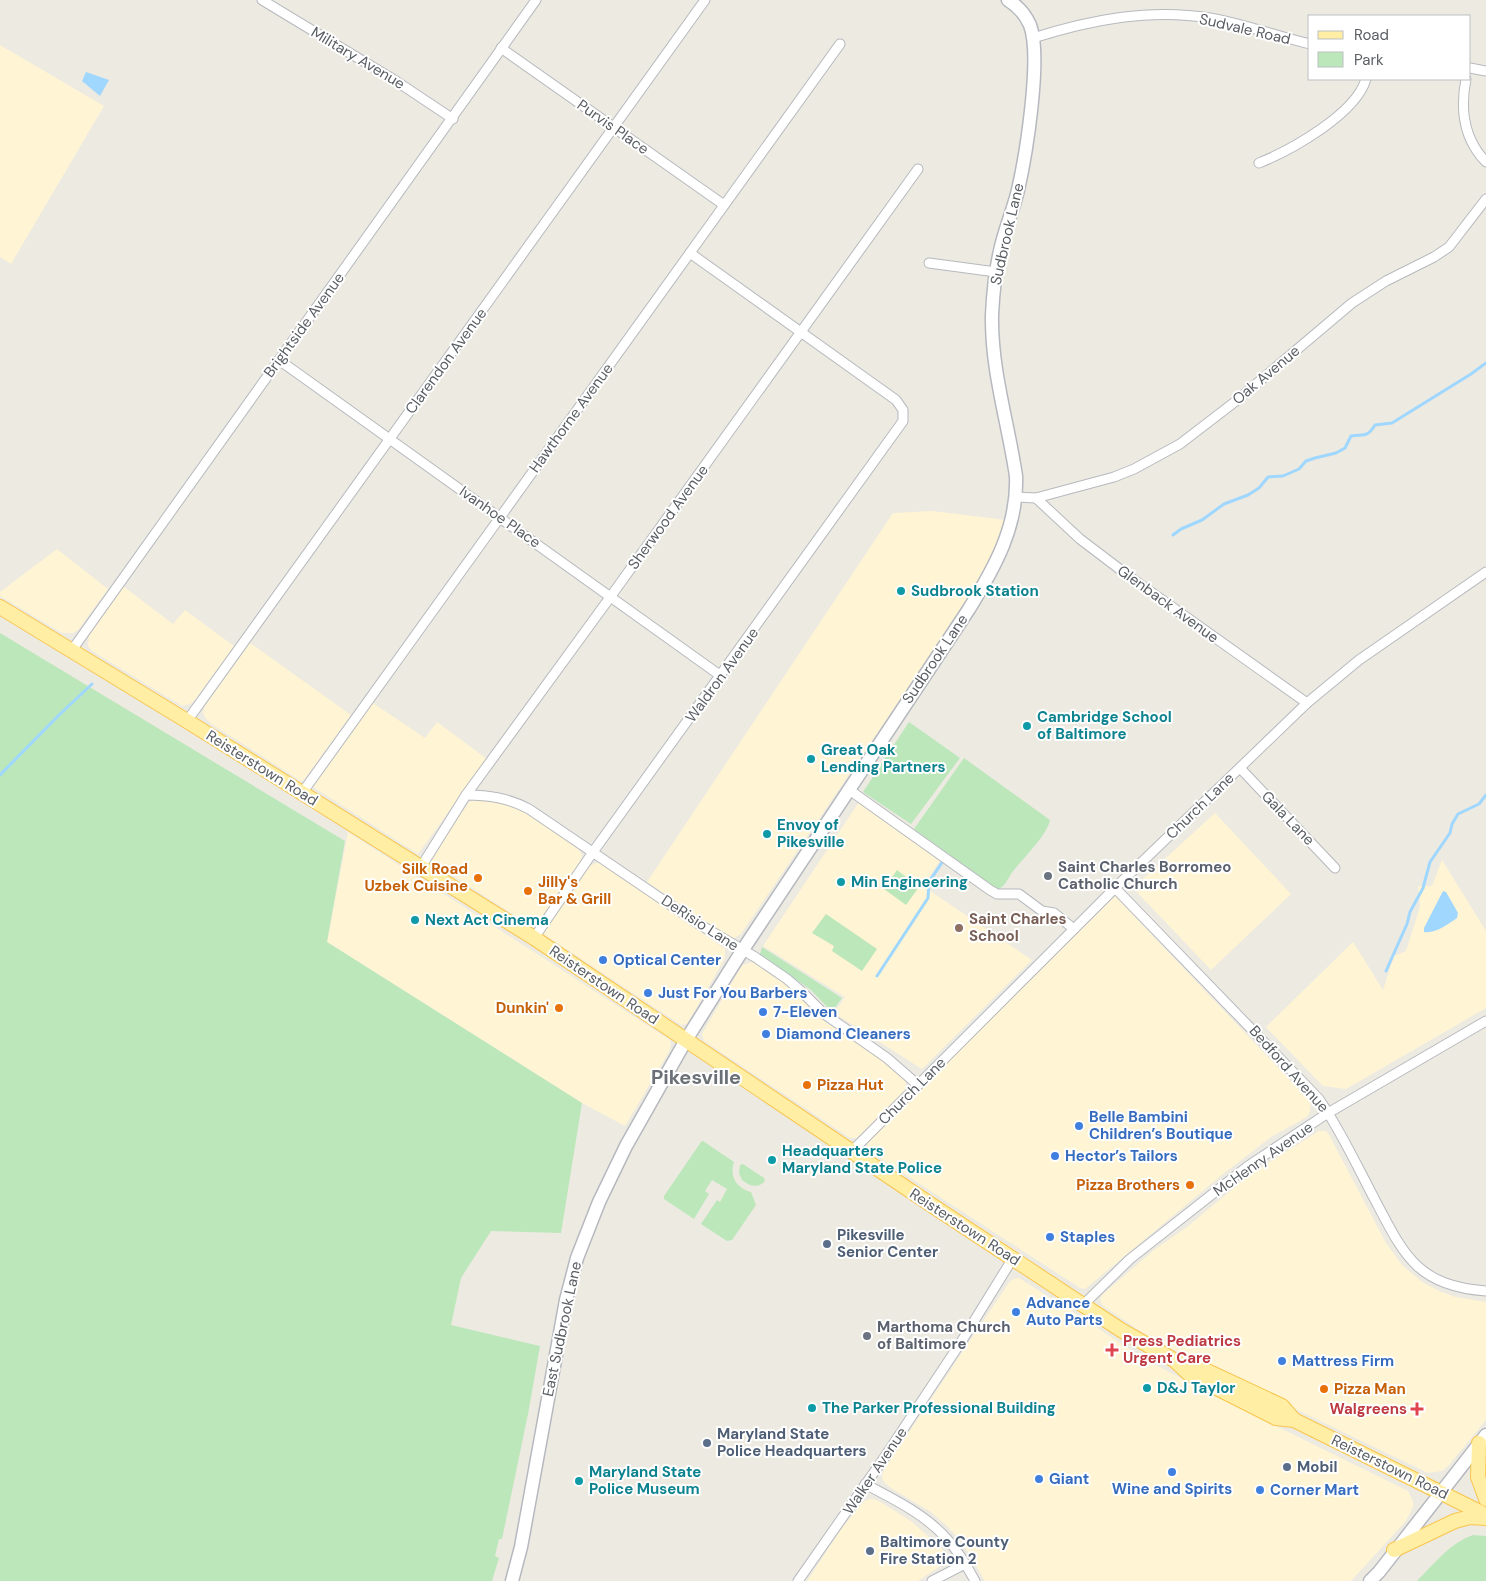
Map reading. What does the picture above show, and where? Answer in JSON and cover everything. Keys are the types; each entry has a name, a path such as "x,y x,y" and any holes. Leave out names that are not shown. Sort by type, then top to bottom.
{"main road":[{"name":"Reisterstown Road","path":"0,607 187,721 534,938 1083,1305 1129,1335 1174,1360 1189,1374 1276,1418 1294,1420 1486,1516"},
{"path":"1483,1439 1478,1476 1486,1499"},
{"path":"1394,1550 1455,1521 1470,1517 1486,1516"}],"street":[{"name":"Military Avenue","path":"262,0 396,81 453,119"},
{"name":"Brightside Avenue","path":"72,650 453,119 536,0"},
{"name":"Clarendon Avenue","path":"187,721 705,0"},
{"name":"Sudbrook Lane","path":"686,1040 742,951 985,582 1005,543 1016,497 1015,468 997,380 992,339 993,295 1000,249 1018,190 1024,158 1032,93 1033,38 1030,25 1024,14 1008,0"},
{"name":"Sudvale Road","path":"1033,38 1092,21 1146,15 1176,15 1218,20 1308,43"},
{"name":"Hawthorne Avenue","path":"302,793 840,44"},
{"name":"Purvis Place","path":"501,48 724,206"},
{"path":"1471,68 1486,71"},
{"path":"1259,163 1277,156 1341,115 1356,100 1366,80"},
{"path":"1466,80 1462,107 1466,128 1471,142 1486,162"},
{"name":"Sherwood Avenue","path":"421,868 466,795 918,169"},
{"name":"Oak Avenue","path":"1016,497 1036,498 1114,477 1140,466 1180,444 1236,401 1352,303 1386,281 1434,258 1449,246 1486,199"},
{"path":"690,254 801,332"},
{"path":"929,263 996,272"},
{"name":"Waldron Avenue","path":"534,938 900,428 903,421 903,410 896,400 801,332"},
{"name":"Ivanhoe Place","path":"279,360 721,676"},
{"name":"Glenback Avenue","path":"1036,498 1080,539 1134,580 1307,703"},
{"name":"Church Lane","path":"852,1151 1115,888 1307,703 1359,660 1486,572"},
{"name":"Gala Lane","path":"1240,768 1335,868"},
{"path":"848,789 990,890 997,894 1019,894 1042,911 1054,913 1074,929"},
{"name":"DeRisio Lane","path":"466,795 487,795 515,801 529,809 696,923 787,979 823,1014 888,1058 918,1085"},
{"name":"Bedford Avenue","path":"1115,888 1319,1099 1394,1237 1409,1259 1428,1274 1446,1284 1460,1288 1486,1291"},
{"name":"McHenry Avenue","path":"1083,1305 1130,1259 1248,1166 1328,1113 1486,1021"},
{"name":"East Sudbrook Lane","path":"512,1581 521,1547 559,1334 577,1258 599,1202 626,1146 686,1040"},
{"name":"Walker Avenue","path":"798,1581 963,1339 1013,1258"},
{"path":"1370,1581 1483,1439"},
{"path":"865,1484 910,1510 935,1528 946,1538 975,1581"},
{"path":"932,1581 965,1564"}],"shaded area":[{"path":"0,45 104,106 11,264 0,257"},
{"path":"932,511 1006,520 995,550 964,605 741,934 734,938 729,937 647,882 893,513"},
{"path":"57,549 108,589 78,630 73,633 62,633 0,596 0,592"},
{"path":"123,586 173,624 185,610 234,646 195,700 190,704 182,706 92,651 88,646 89,634"},
{"path":"250,643 351,715 304,780 301,781 210,723 203,712 205,706"},
{"path":"373,703 425,738 437,722 487,759 418,854 313,787"},
{"path":"475,800 499,801 528,813 581,853 580,862 534,928 429,860 469,802"},
{"path":"859,802 941,859 923,886 1032,960 922,1069 834,1013 845,997 763,946"},
{"path":"1215,813 1291,894 1211,970 1133,888"},
{"path":"348,832 670,1040 669,1052 625,1126 582,1103 327,942"},
{"path":"1442,860 1486,931 1486,1008 1346,1089 1323,1086 1266,1027 1353,942 1383,990 1394,956 1406,951 1420,907 1418,886 1432,886"},
{"path":"599,862 605,864 725,949 725,958 687,1024 681,1025 542,933 590,866"},
{"path":"1115,896 1306,1097 1310,1102 1310,1112 1307,1117 1271,1137 1223,1174 1085,1289 1080,1288 869,1151 867,1144"},
{"path":"752,962 784,983 800,996 821,1019 891,1067 906,1081 905,1090 857,1138 850,1138 704,1041 702,1034 741,967"},
{"path":"1319,1131 1326,1131 1328,1133 1386,1243 1402,1265 1422,1282 1441,1292 1456,1297 1486,1302 1486,1420 1442,1471 1428,1473 1198,1362 1149,1337 1102,1305 1100,1300 1102,1295 1154,1250 1187,1227 1252,1173"},
{"path":"1019,1278 1145,1359 1197,1387 1408,1491 1413,1501 1413,1507 1405,1522 1351,1581 985,1581 962,1542 946,1525 931,1512 891,1488 882,1478 889,1462 1010,1281"},
{"path":"870,1499 877,1500 911,1521 943,1550 946,1555 946,1561 918,1581 807,1581 842,1528 864,1501"}],"green space":[{"path":"0,633 345,841 327,942 582,1103 561,1233 491,1231 461,1278 451,1325 540,1346 502,1539 499,1539 495,1556 499,1558 492,1581 0,1581"},
{"path":"909,722 960,758 911,824 863,792"},
{"path":"964,758 1050,820 1039,840 999,889 914,829"},
{"path":"897,870 919,887 906,905 884,889"},
{"path":"826,914 877,949 862,971 832,951 834,946 812,933"},
{"path":"762,947 842,998 832,1012 811,990 760,954"},
{"path":"703,1141 734,1162 733,1177 735,1181 742,1188 751,1192 756,1205 732,1240 727,1241 701,1224 717,1200 720,1202 727,1189 712,1180 705,1191 709,1194 694,1219 664,1199 664,1196"},
{"path":"743,1164 764,1178 765,1181 754,1186 742,1180 739,1173 740,1165"},
{"path":"1473,1535 1486,1536 1486,1581 1417,1581 1450,1548"}],"water":[{"path":"86,72 109,80 100,96 82,81"},
{"path":"1443,891 1446,892 1458,913 1457,918 1437,930 1424,932 1424,928"}],"waterway":[{"path":"1173,535 1181,529 1202,520 1224,504 1248,495 1259,488 1268,477 1283,476 1299,469 1306,461 1336,453 1345,448 1351,436 1367,434 1375,425 1392,423 1486,363"},
{"path":"0,775 92,684"},
{"path":"1386,971 1407,924 1410,912 1423,888 1430,862 1450,833 1452,824 1458,814 1479,804 1486,795"},
{"path":"877,976 928,898 929,882 943,861"}],"place":[{"name":"Sudbrook Station","path":"901,591"},
{"name":"Cambridge School of Baltimore","path":"1027,726"},
{"name":"Great Oak Lending Partners","path":"811,759"},
{"name":"Envoy of Pikesville","path":"767,834"},
{"name":"Saint Charles Borromeo Catholic Church","path":"1048,876"},
{"name":"Silk Road Uzbek Cuisine","path":"478,878"},
{"name":"Min Engineering","path":"841,882"},
{"name":"Jilly's Bar & Grill","path":"528,891"},
{"name":"Next Act Cinema","path":"415,920"},
{"name":"Saint Charles School","path":"959,928"},
{"name":"Optical Center","path":"603,960"},
{"name":"Just For You Barbers","path":"648,993"},
{"name":"Dunkin'","path":"559,1008"},
{"name":"7-Eleven","path":"763,1012"},
{"name":"Diamond Cleaners","path":"766,1034"},
{"name":"Pizza Hut","path":"807,1085"},
{"name":"Belle Bambini Children’s Boutique","path":"1079,1126"},
{"name":"Hector’s Tailors","path":"1055,1156"},
{"name":"Headquarters Maryland State Police","path":"772,1160"},
{"name":"Pizza Brothers","path":"1190,1185"},
{"name":"Staples","path":"1050,1237"},
{"name":"Pikesville Senior Center","path":"827,1244"},
{"name":"Advance Auto Parts","path":"1016,1312"},
{"name":"Marthoma Church of Baltimore","path":"867,1336"},
{"name":"Press Pediatrics Urgent Care","path":"1112,1350"},
{"name":"Mattress Firm","path":"1282,1361"},
{"name":"D&J Taylor","path":"1147,1388"},
{"name":"Pizza Man","path":"1324,1389"},
{"name":"The Parker Professional Building","path":"812,1408"},
{"name":"Walgreens","path":"1417,1409"},
{"name":"Maryland State Police Headquarters","path":"707,1443"},
{"name":"Mobil","path":"1287,1467"},
{"name":"Wine and Spirits","path":"1172,1472"},
{"name":"Giant","path":"1039,1479"},
{"name":"Maryland State Police Museum","path":"579,1481"},
{"name":"Corner Mart","path":"1260,1490"},
{"name":"Baltimore County Fire Station 2","path":"870,1551"}],"district":[{"name":"Pikesville","path":"696,1077"}]}
